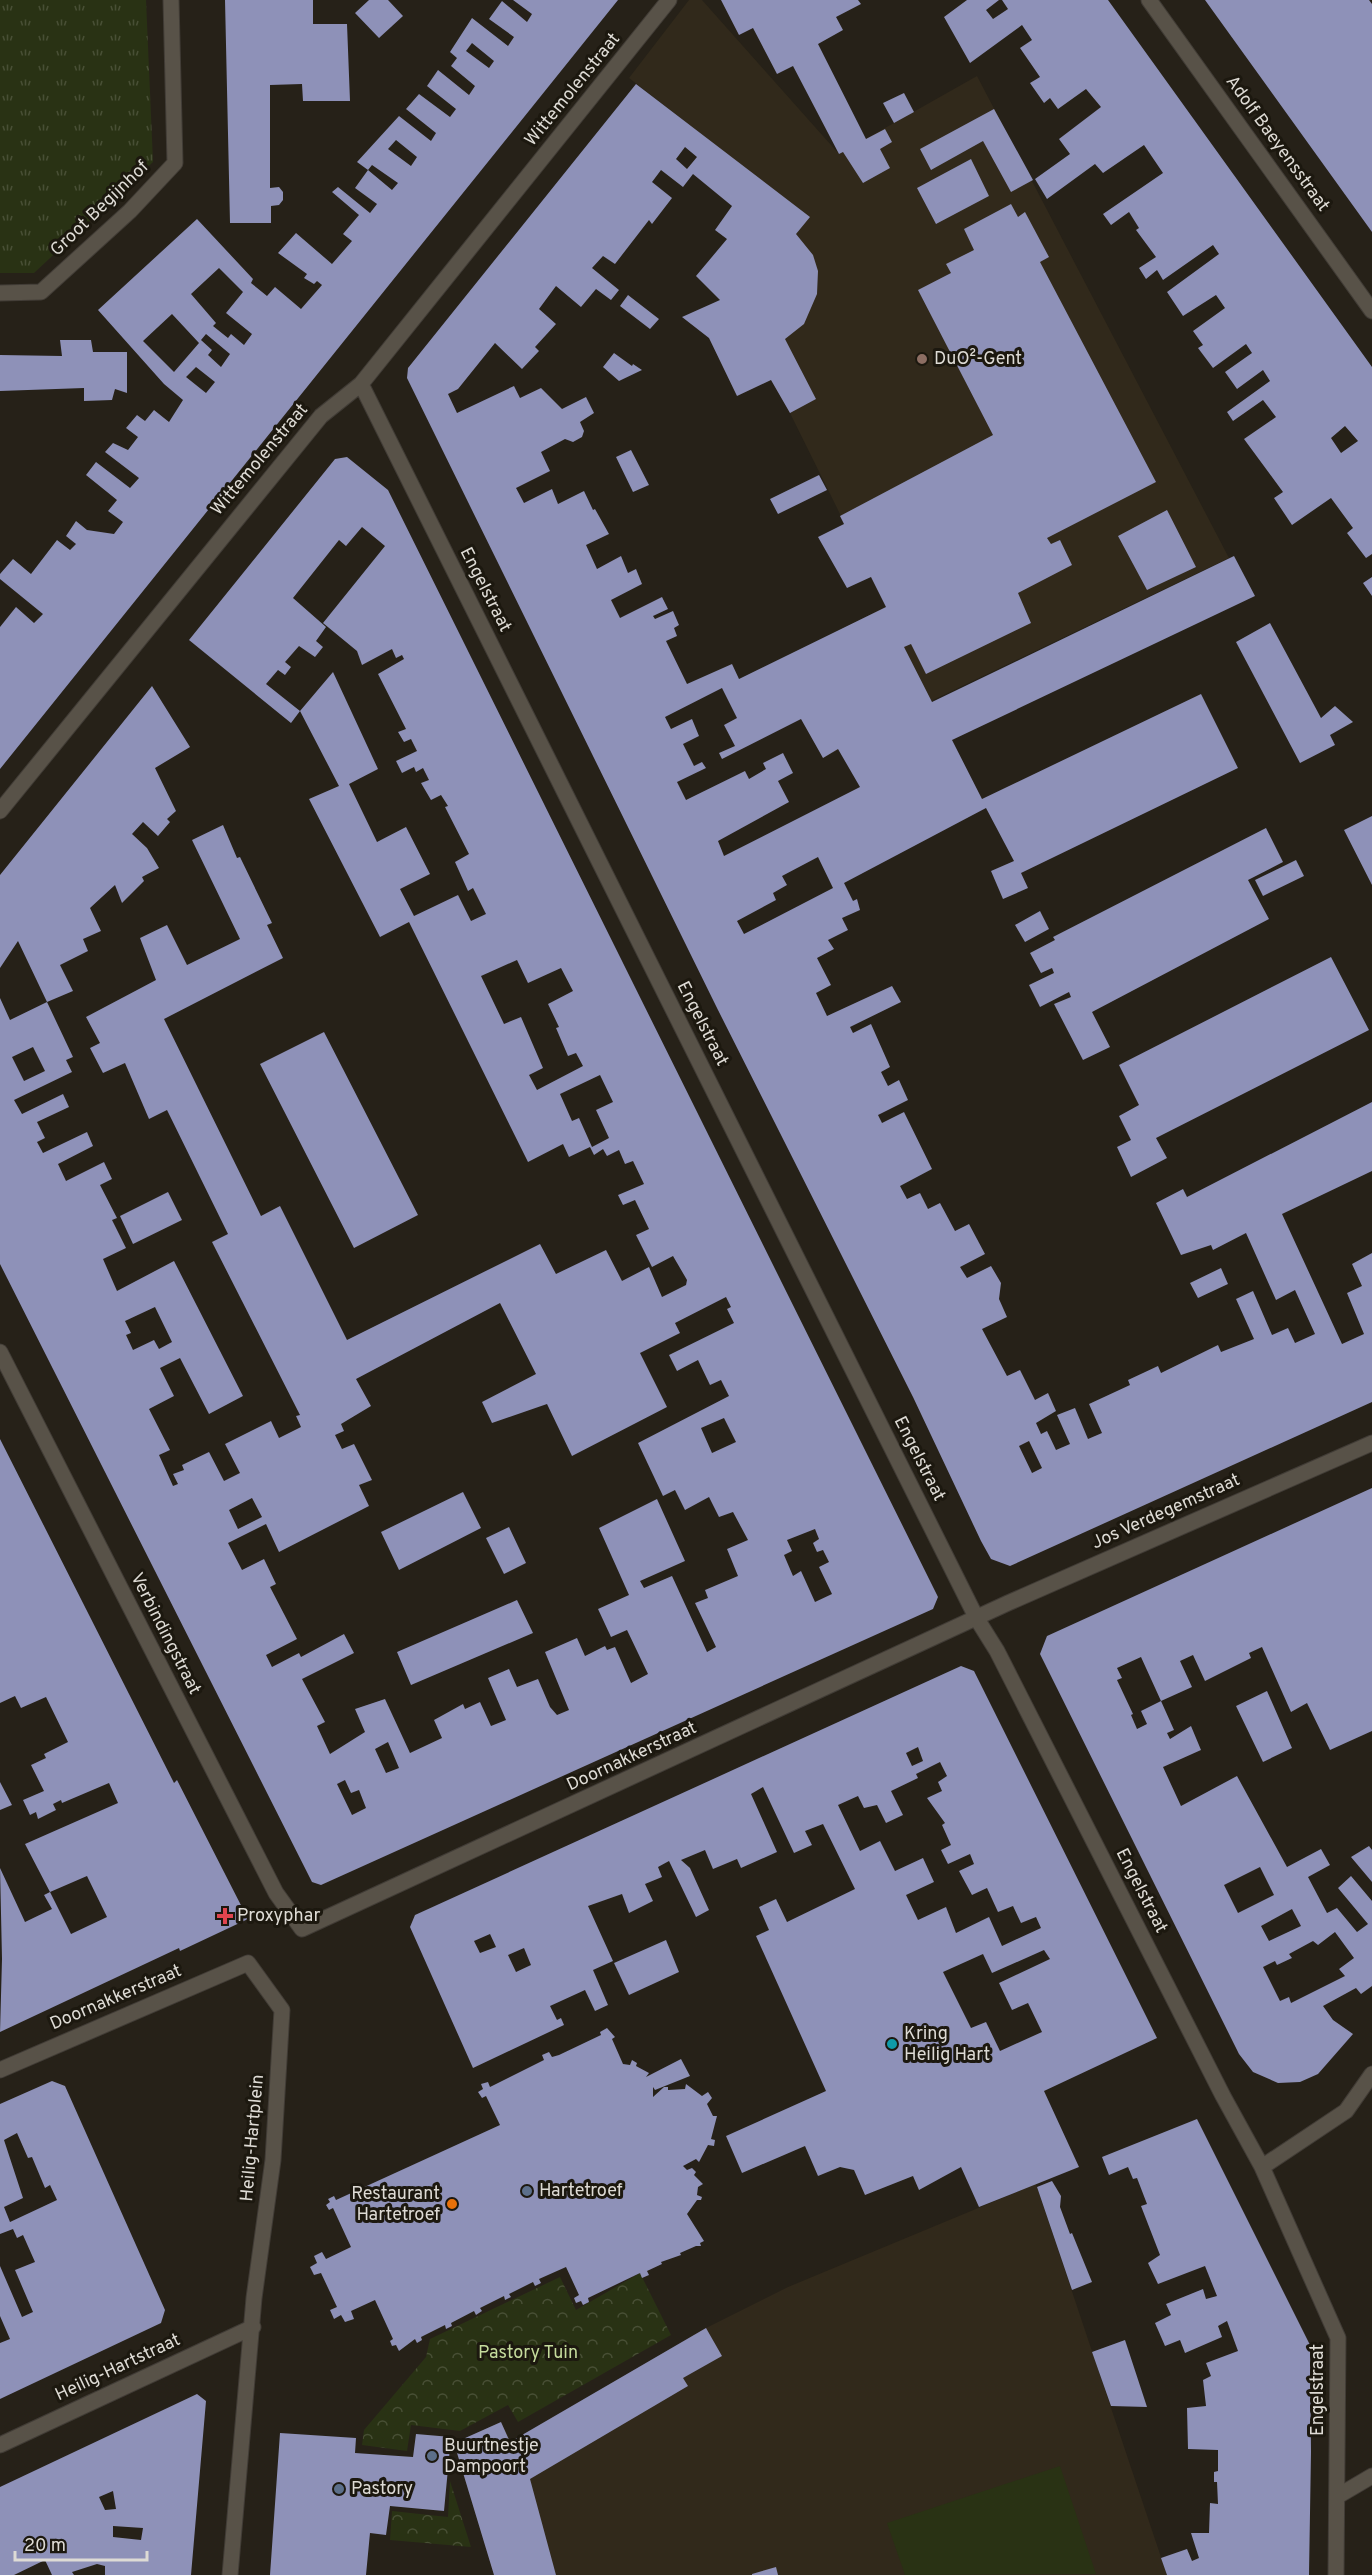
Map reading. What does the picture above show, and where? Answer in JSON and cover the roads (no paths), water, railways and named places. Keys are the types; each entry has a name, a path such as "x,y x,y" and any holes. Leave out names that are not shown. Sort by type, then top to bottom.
{"street":[{"name":"Groot Begijnhof","path":"0,293 41,292 130,212 175,163 171,0"},
{"name":"Wittemolenstraat","path":"0,811 321,416 361,384 669,0"},
{"name":"Adolf Baeyensstraat","path":"1149,0 1372,311"},
{"name":"Engelstraat","path":"361,384 977,1619 997,1651 1262,2167 1338,2338 1336,2575"},
{"name":"Verbindingstraat","path":"0,1352 276,1893 302,1929"},
{"name":"Jos Verdegemstraat","path":"977,1619 1372,1443"},
{"name":"Doornakkerstraat","path":"302,1929 977,1619"},
{"name":"Doornakkerstraat","path":"0,2070 248,1963"},
{"name":"Heilig-Hartplein","path":"231,2575 254,2298 273,2160 282,2010 248,1963"},
{"path":"1262,2167 1346,2111 1372,2074"},
{"name":"Heilig-Hartstraat","path":"0,2445 253,2327"},
{"path":"1338,2496 1372,2476"}],"place":[{"name":"DuO²-Gent","path":"922,359"},
{"name":"Proxyphar","path":"225,1916"},
{"name":"Kring Heilig Hart","path":"892,2044"},
{"name":"Hartetroef","path":"527,2191"},
{"name":"Restaurant Hartetroef","path":"452,2204"},
{"name":"Buurtnestje Dampoort","path":"432,2456"},
{"name":"Pastory","path":"339,2489"}],"park label":[{"name":"Pastory Tuin","path":"528,2353"}]}
